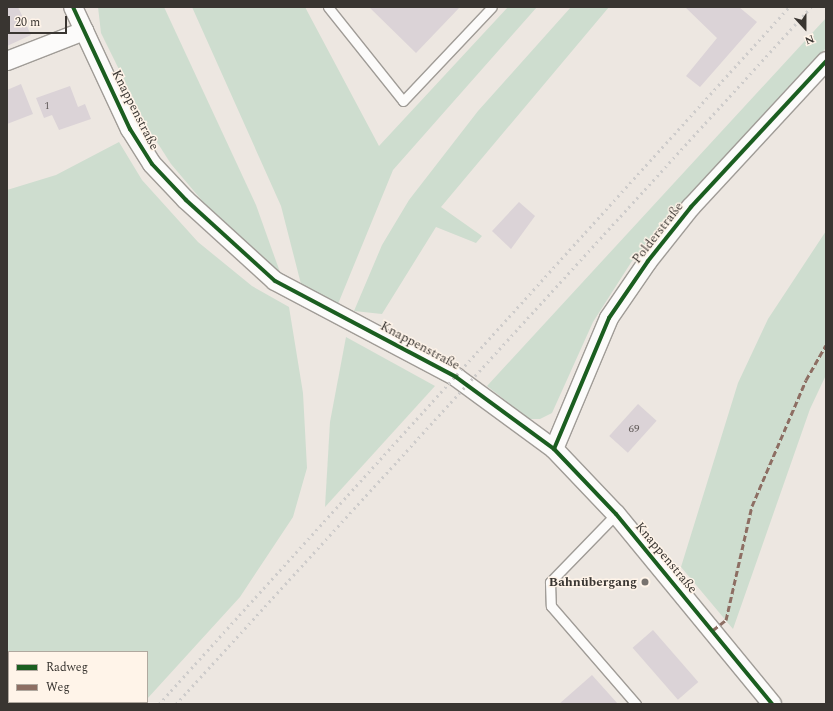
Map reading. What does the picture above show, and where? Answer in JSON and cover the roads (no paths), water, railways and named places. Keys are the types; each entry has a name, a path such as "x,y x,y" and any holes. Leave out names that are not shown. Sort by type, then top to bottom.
{"street":[{"name":"Knappenstraße","path":"73,7 130,129 152,164 186,200 275,280 456,377 554,449 616,514 772,704"},
{"path":"7,60 84,31"},
{"name":"Polderstraße","path":"554,449 609,318 648,260 691,207 826,61"}],"lane":[{"path":"328,7 403,101 492,7"},
{"path":"616,514 550,582 551,606 636,704"}],"railway":[{"path":"159,704 789,7"},
{"path":"176,704 811,7"}],"place":[{"name":"Bahnübergang","path":"645,582"}]}
